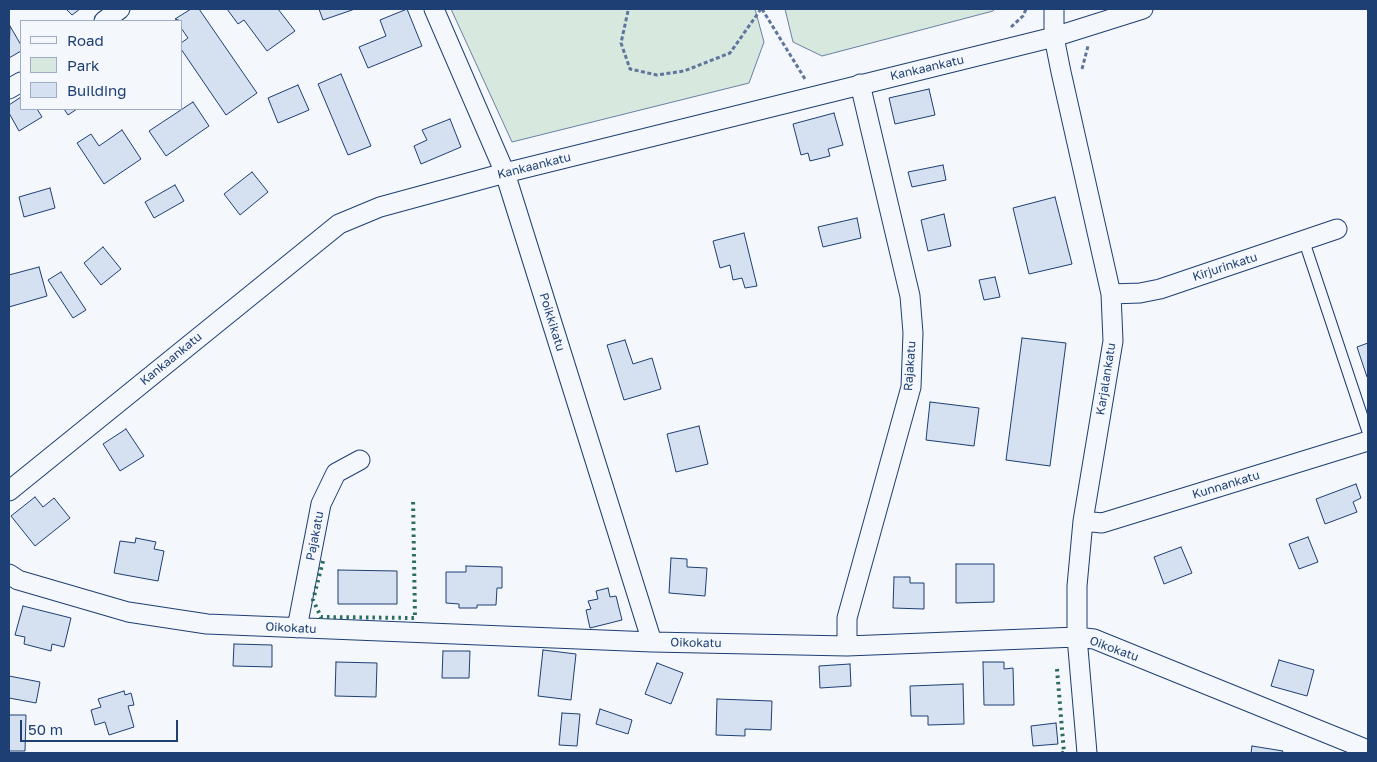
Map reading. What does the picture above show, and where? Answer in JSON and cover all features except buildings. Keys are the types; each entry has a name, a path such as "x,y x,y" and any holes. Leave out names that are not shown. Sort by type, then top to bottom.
{"street":[{"path":"105,20 120,9"},
{"name":"Poikkikatu","path":"434,9 505,173 652,642"},
{"name":"Karjalankatu","path":"1054,9 1054,37 1111,294 1113,341 1084,521 1077,586 1077,637 1087,753"},
{"name":"Kankaankatu","path":"9,491 339,224 380,207 505,173 813,95 1054,37 1143,9"},
{"path":"9,89 20,83"},
{"name":"Rajakatu","path":"847,646 847,618 911,387 913,333 910,296 860,84"},
{"name":"Kirjurinkatu","path":"1111,294 1140,293 1160,289 1337,230"},
{"name":"Kunnankatu","path":"1084,521 1102,523 1368,441"},
{"name":"Pajakatu","path":"297,628 321,504 336,473 360,460"},
{"name":"Oikokatu","path":"9,574 18,580 128,612 207,624 652,642 847,646 1077,637 1094,639 1368,750"}],"lane":[{"path":"1304,240 1368,434"}],"path":[{"path":"628,11 621,43 630,69 657,75 684,71 730,53 761,9 800,69 813,95"}],"green space":[{"path":"451,9 755,9 764,42 749,83 512,142"},
{"path":"785,9 995,9 822,56 793,42"}],"hedge":[{"path":"323,561 313,600 321,617 415,618 413,498"},
{"path":"1057,669 1064,753 1059,753"}]}
